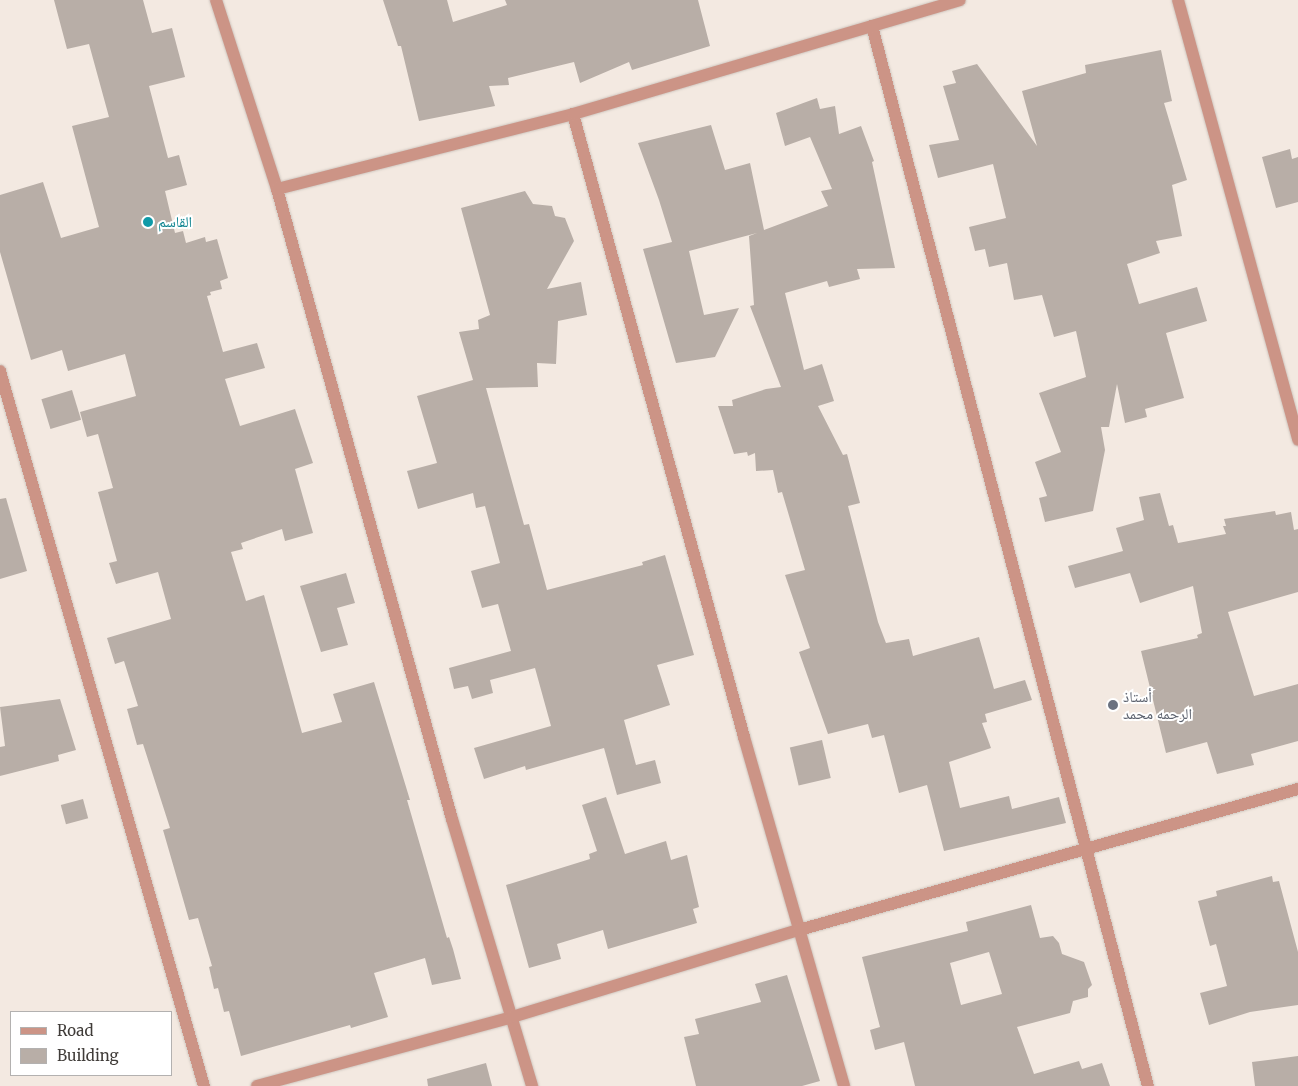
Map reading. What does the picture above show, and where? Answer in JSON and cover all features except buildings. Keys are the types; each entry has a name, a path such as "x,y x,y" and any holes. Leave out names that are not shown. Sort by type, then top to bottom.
{"street":[{"path":"216,0 277,189 452,819 532,1086"},
{"path":"277,189 573,114 960,0"},
{"path":"1178,0 1298,440"},
{"path":"872,26 1085,850 1148,1086"},
{"path":"573,114 744,737 844,1086"},
{"path":"0,371 204,1086"},
{"path":"257,1086 512,1017 799,930 1298,789"}],"place":[{"name":"القاسم","path":"148,222"},
{"name":"أستاذ الرحمه محمد","path":"1113,705"}]}
